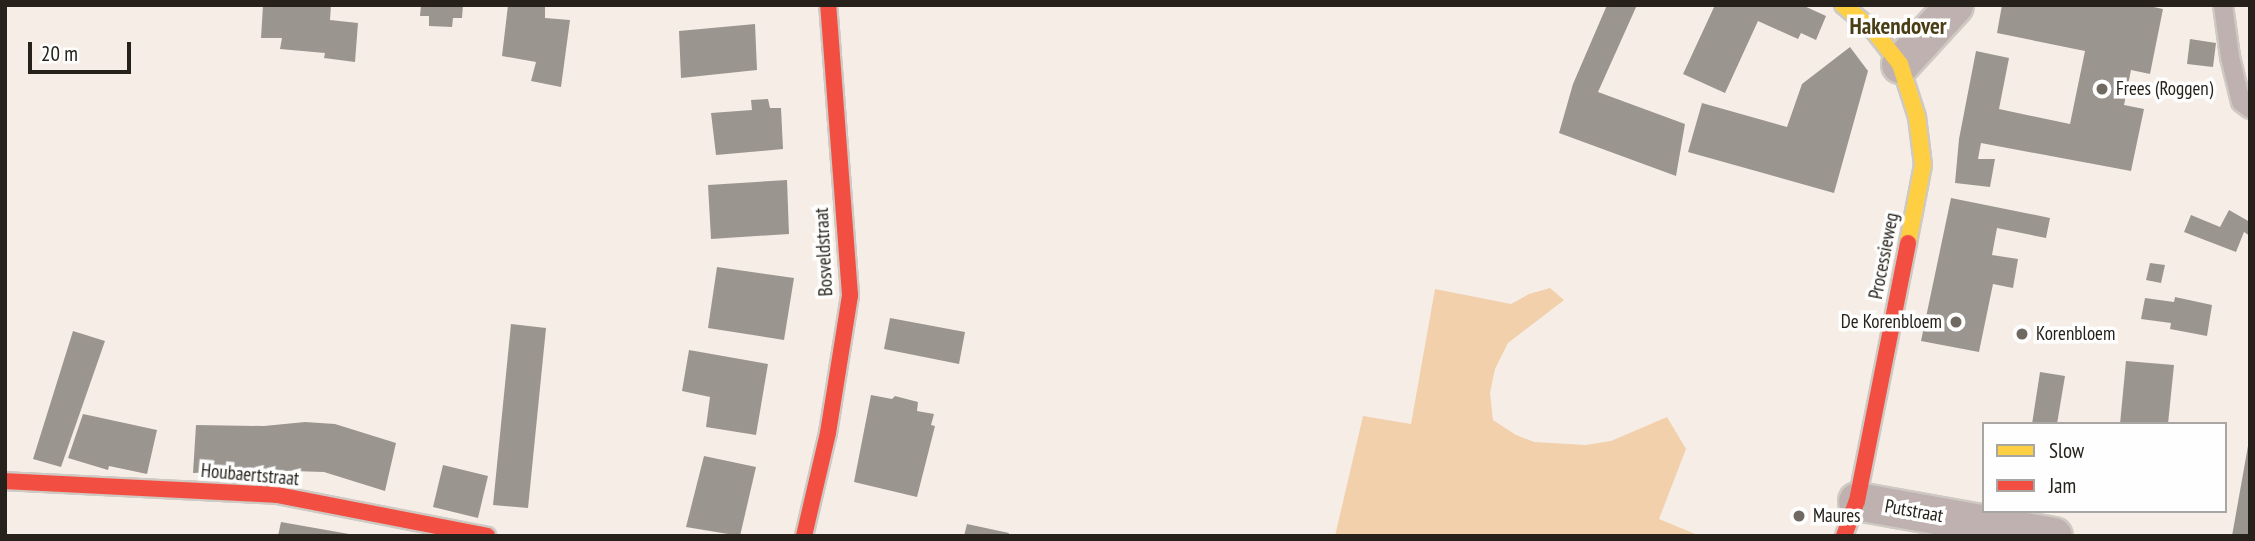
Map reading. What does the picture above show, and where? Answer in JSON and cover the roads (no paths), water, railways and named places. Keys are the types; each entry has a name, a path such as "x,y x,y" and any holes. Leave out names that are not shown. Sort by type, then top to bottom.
{"street":[{"name":"Bosveldstraat","path":"804,536 828,433 850,295 828,5"},
{"name":"Processieweg","path":"1843,5 1874,31 1900,64 1917,117 1923,165 1857,501 1844,536"},
{"path":"1900,64 1954,5"},
{"name":"Houbaertstraat","path":"5,481 277,495 488,536"},
{"name":"Putstraat","path":"1857,501 2053,536"}],"lane":[{"path":"2223,5 2230,57 2241,102 2250,108"}],"place":[{"name":"Frees (Roggen)","path":"2102,89"},
{"name":"De Korenbloem","path":"1956,322"},
{"name":"Korenbloem","path":"2022,334"},
{"name":"Maures","path":"1799,516"}],"district":[{"name":"Hakendover","path":"1898,26"}]}
